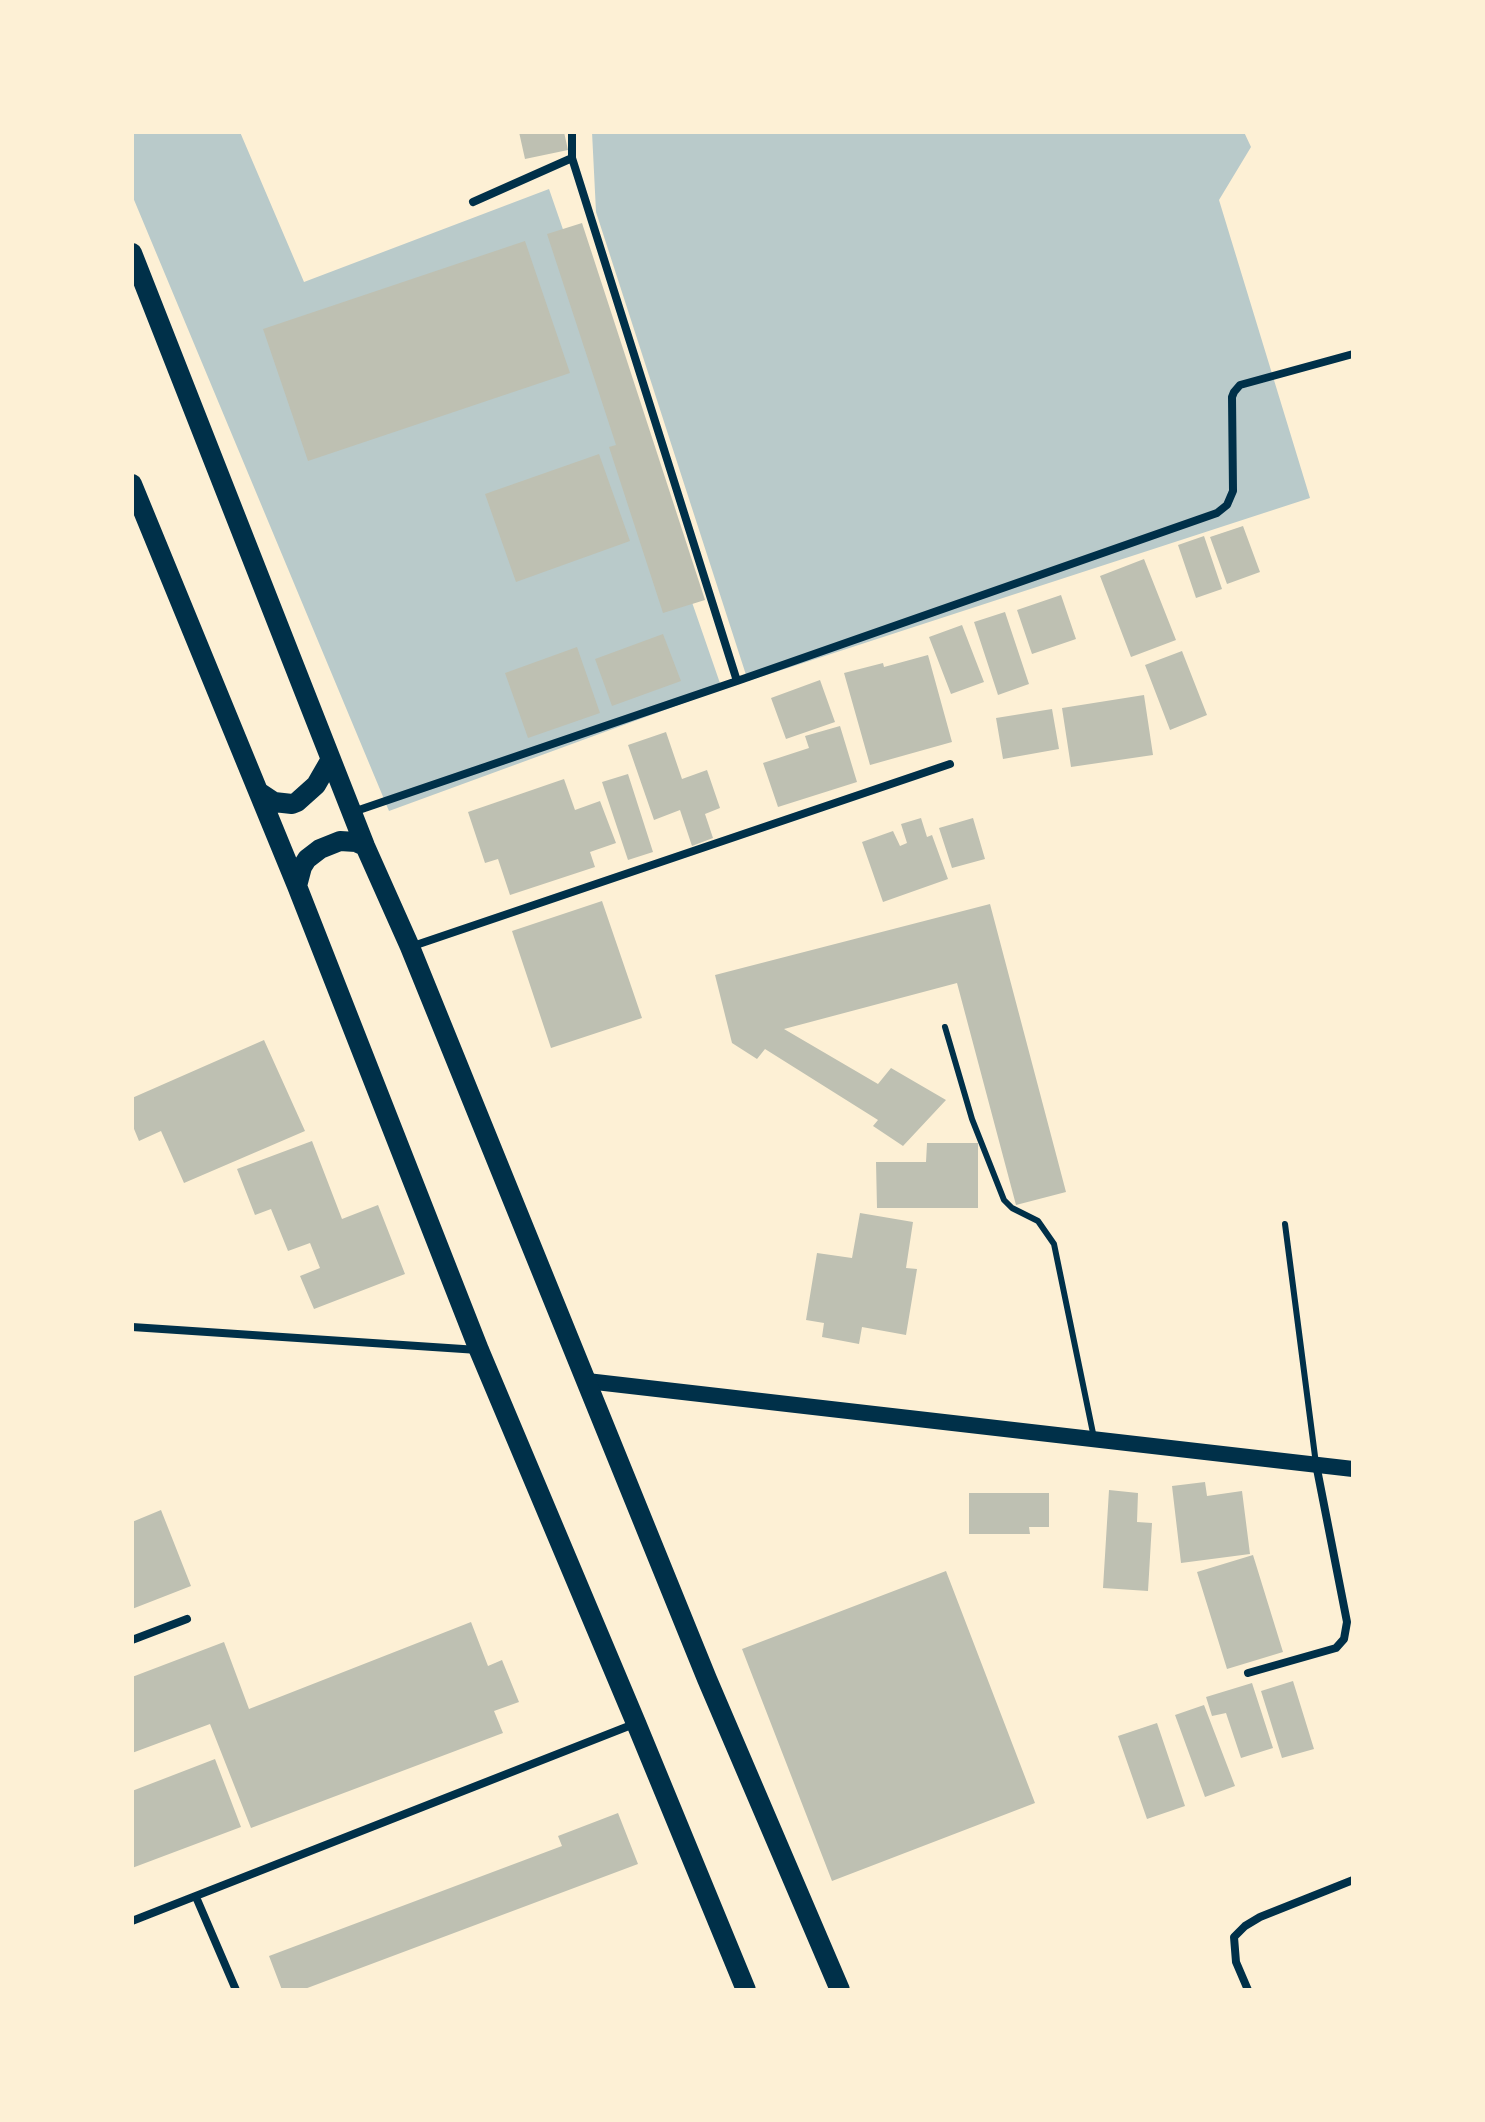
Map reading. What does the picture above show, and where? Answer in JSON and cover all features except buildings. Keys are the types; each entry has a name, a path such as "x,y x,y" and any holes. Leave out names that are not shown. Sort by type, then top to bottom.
{"main road":[{"path":"132,253 365,846 410,947 707,1679 840,1990"},
{"path":"132,484 297,886 479,1350 746,1990"},
{"path":"259,792 274,802 297,802 316,785 331,759"},
{"path":"297,886 302,867 320,849 340,841 365,846"},
{"path":"587,1381 1353,1469"}],"street":[{"path":"572,132 572,158 737,681"},
{"path":"473,202 572,158"},
{"path":"352,812 1217,513 1227,505 1233,491 1234,392 1240,385 1353,354"},
{"path":"410,947 950,764"},
{"path":"132,1327 479,1350"},
{"path":"1248,1673 1336,1648 1344,1639 1347,1622 1316,1464"},
{"path":"132,1640 187,1619"},
{"path":"132,1921 636,1723"},
{"path":"1248,1990 1236,1962 1234,1937 1260,1917 1353,1880"},
{"path":"196,1897 236,1990"}],"lane":[{"path":"945,1027 972,1119 1004,1200 1012,1208 1038,1221 1054,1244 1094,1438"},
{"path":"1285,1224 1316,1464"}],"shaded area":[{"path":"132,132 240,132 304,282 549,189 722,689 389,811 132,195"},
{"path":"592,132 1244,132 1251,147 1219,200 1310,498 748,681 596,212"}]}
